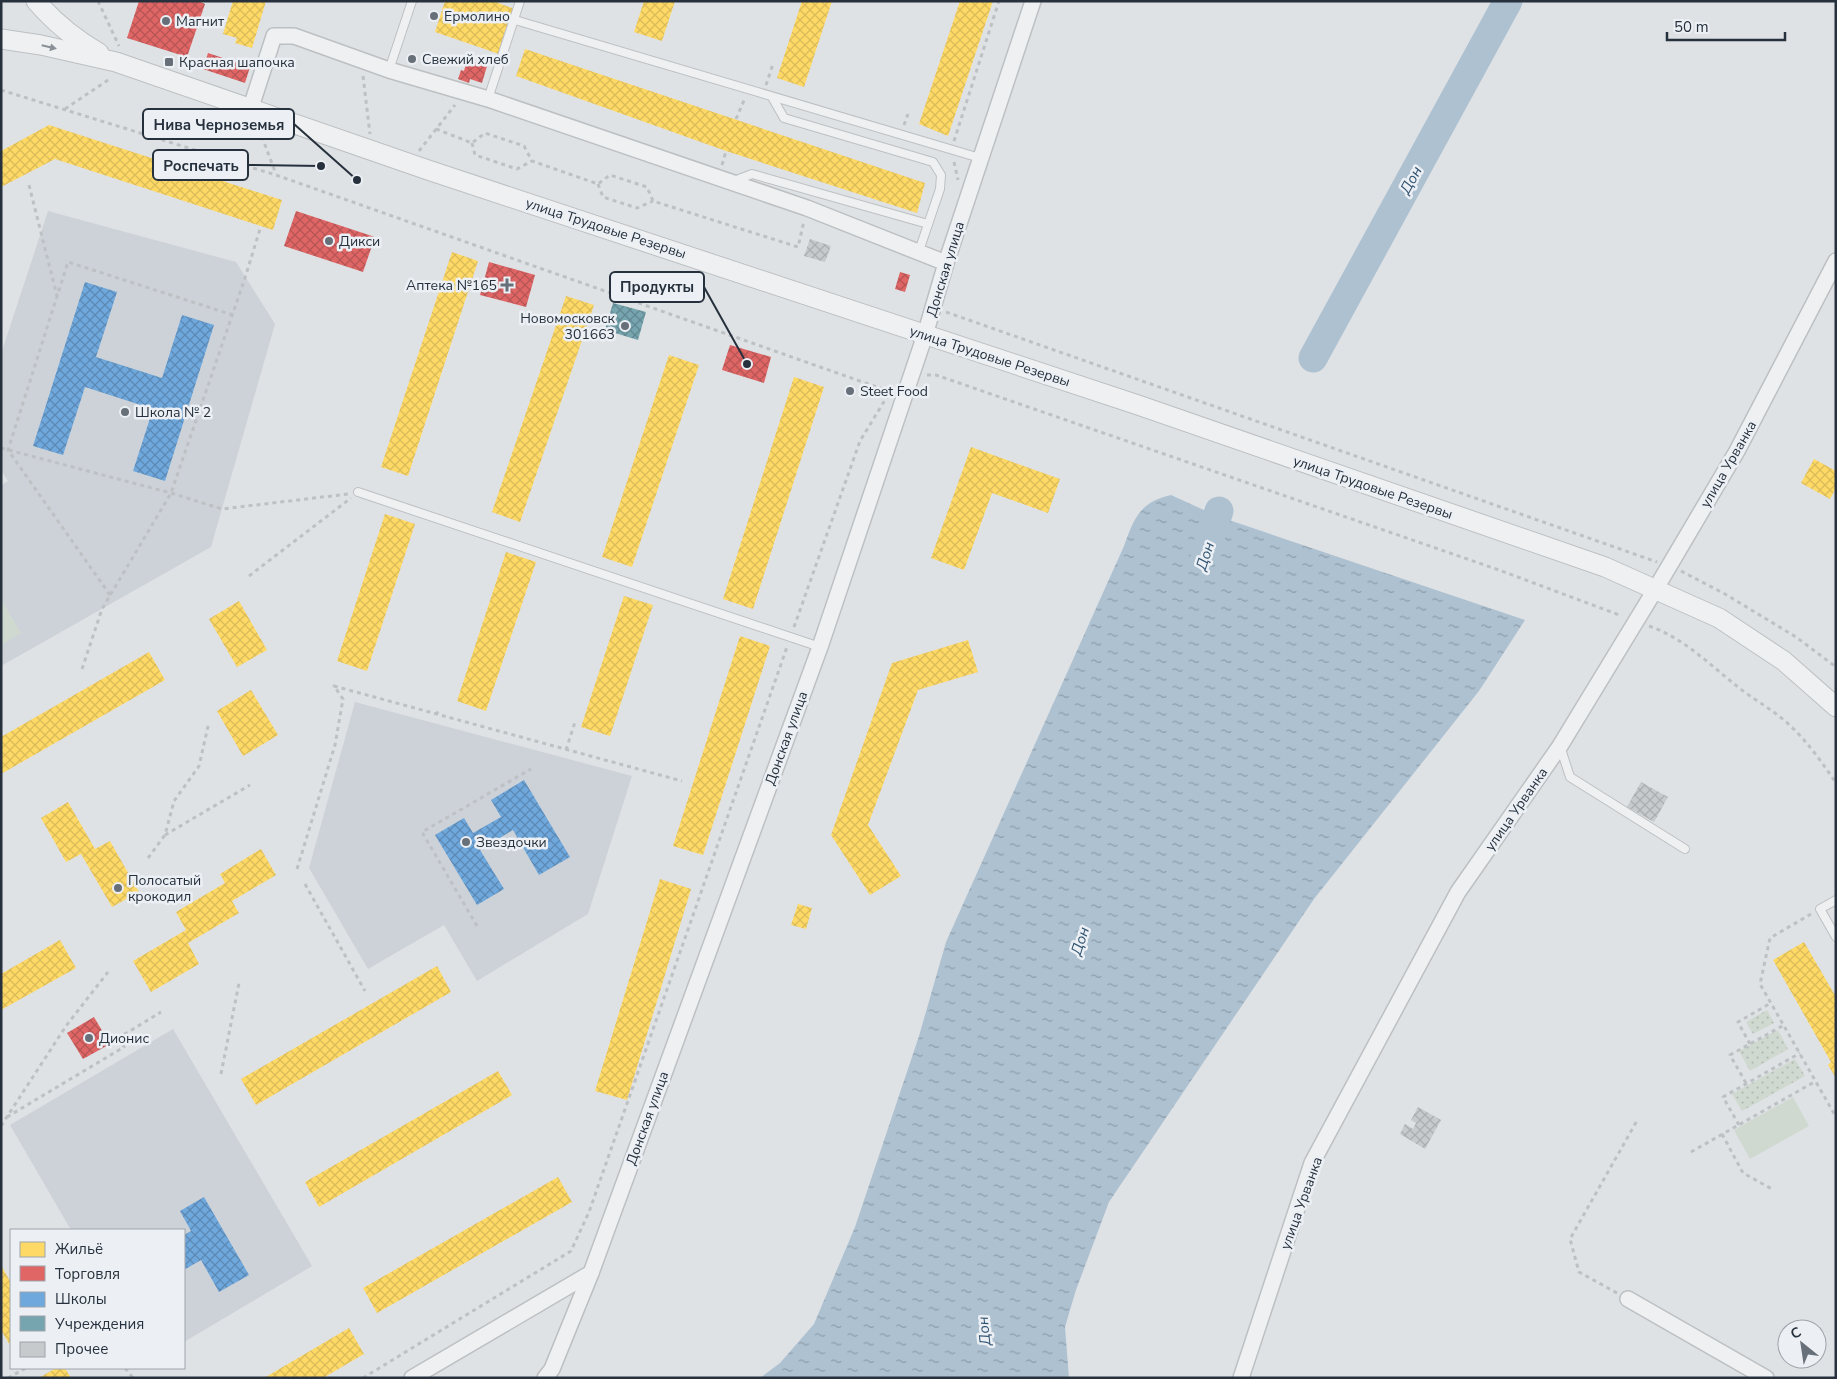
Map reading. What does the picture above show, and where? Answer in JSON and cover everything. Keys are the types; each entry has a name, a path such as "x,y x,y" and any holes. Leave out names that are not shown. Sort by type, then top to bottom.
{"street":[{"name":"улица Трудовые Резервы","path":"36,1 56,22 84,44 116,62"},
{"name":"Донская улица","path":"545,1378 552,1369 591,1273 820,647 897,394 925,335 946,262 1033,1"},
{"path":"251,107 274,36 294,36 389,70 488,99 807,208 919,251 933,259 946,262"},
{"name":"улица Трудовые Резервы","path":"1,39 42,45 116,62 409,163 1147,408 1605,567 1719,618 1784,661 1836,707"},
{"name":"улица Урванка","path":"1241,1378 1312,1163 1458,892 1560,746 1655,590 1737,451 1836,261"},
{"path":"412,1378 591,1273"},
{"path":"1628,1299 1766,1378"}],"lane":[{"path":"389,70 412,1"},
{"path":"488,99 520,1"},
{"path":"515,20 772,98 980,158"},
{"path":"772,98 784,118 933,162 941,175 940,188 919,251"},
{"path":"729,182 752,174 928,224"},
{"path":"358,492 790,639 820,647"},
{"path":"1560,746 1570,777 1685,849"},
{"path":"1836,900 1820,909 1836,937"}],"path":[{"path":"958,182 952,150 999,1"},
{"path":"361,60 372,150"},
{"path":"768,78 773,64"},
{"path":"1,90 276,175 897,394"},
{"path":"736,119 748,90"},
{"path":"409,163 465,92"},
{"path":"251,107 276,175"},
{"path":"436,129 472,143"},
{"path":"472,143 485,133 524,146 532,160 598,184 603,197 637,208 653,201 798,247 807,208"},
{"path":"472,143 475,155 517,169 532,160"},
{"path":"598,184 610,175 647,188 653,201"},
{"path":"29,185 57,296"},
{"path":"82,669 102,609 171,493 260,229"},
{"path":"8,450 68,262 232,315"},
{"path":"934,307 1690,574 1796,636 1836,667"},
{"path":"363,1378 571,1251 589,1212 860,441 897,394 926,375 936,375 1499,570 1654,628 1680,641 1785,721 1818,757 1836,783"},
{"path":"893,383 897,394"},
{"path":"1,448 171,493 222,509 358,492"},
{"path":"8,450 110,595"},
{"path":"249,576 358,492"},
{"path":"297,869 334,745 343,699 334,686 682,781"},
{"path":"435,714 442,710"},
{"path":"148,858 165,835 174,802 199,766 209,722"},
{"path":"566,750 575,722"},
{"path":"477,926 422,832 531,769"},
{"path":"165,835 250,785"},
{"path":"305,884 365,990"},
{"path":"1820,909 1770,938 1760,984 1836,1117"},
{"path":"1,1126 66,1026 108,972"},
{"path":"221,1074 239,983"},
{"path":"1750,1044 1738,1022 1771,1003"},
{"path":"7,1117 124,1047 120,1037 161,1012"},
{"path":"1746,1083 1730,1055 1784,1025"},
{"path":"1739,1125 1723,1097 1800,1053"},
{"path":"1691,1152 1816,1082"},
{"path":"1628,1299 1579,1272 1570,1239 1638,1119"},
{"path":"1722,1134 1743,1173 1772,1190"},
{"path":"8,1378 24,1369"}],"shaded area":[{"name":"Школа № 2","path":"48,211 236,262 275,324 211,547 1,666 1,485 8,481 1,470 1,354"},
{"path":"1,599 21,633 1,645"},
{"path":"355,702 632,776 588,914 477,981 444,925 368,969 309,868"},
{"path":"1767,1010 1774,1023 1753,1034 1746,1022"},
{"path":"173,1029 312,1266 185,1341 185,1229 70,1229 10,1125"},
{"path":"1778,1030 1788,1049 1750,1071 1739,1051"},
{"path":"1795,1059 1805,1076 1742,1111 1732,1094"},
{"path":"1793,1097 1809,1126 1750,1159 1734,1130"}],"water":[{"path":"1171,495 1217,516 1525,620 1479,691 1314,899 1109,1202 1076,1290 1065,1327 1069,1378 760,1378 780,1363 814,1324 855,1227 919,1036 946,942 1135,519 1152,502"}],"building: Жильё":[{"path":"233,1 266,1 252,48 235,43 237,38 223,34"},
{"path":"445,1 493,1 515,9 499,54 435,32"},
{"path":"644,1 675,1 662,41 634,32"},
{"path":"802,1 832,1 804,87 777,78"},
{"path":"960,1 993,1 948,136 919,124"},
{"path":"525,49 925,183 917,213 726,151 516,76"},
{"path":"49,125 282,200 273,230 55,159 1,187 1,151"},
{"path":"452,252 478,261 408,476 381,467"},
{"path":"566,296 594,305 520,522 492,512"},
{"path":"669,355 699,365 632,567 602,557"},
{"path":"794,377 824,387 753,609 723,599"},
{"path":"971,447 1060,479 1048,513 992,493 964,570 931,558"},
{"path":"1814,459 1836,471 1836,488 1830,499 1801,483"},
{"path":"385,514 415,524 367,671 337,661"},
{"path":"506,552 536,562 486,711 457,701"},
{"path":"624,596 653,605 610,736 581,727"},
{"path":"239,601 267,650 237,667 209,619"},
{"path":"740,636 770,646 703,855 673,846"},
{"path":"968,640 978,672 918,690 868,825 901,876 870,895 831,835 892,663"},
{"path":"149,652 165,680 1,774 1,737"},
{"path":"251,690 278,735 243,756 217,711"},
{"path":"68,802 95,849 110,841 139,892 112,907 81,854 66,862 41,818"},
{"path":"261,849 276,875 232,901 239,913 188,943 199,964 151,992 133,961 186,930 176,912 225,883 220,874"},
{"path":"660,879 691,889 627,1100 595,1091"},
{"path":"798,904 812,908 806,929 791,925"},
{"path":"60,940 76,968 1,1010 1,974"},
{"path":"1804,942 1836,997 1836,1078 1828,1065 1831,1062 1773,960"},
{"path":"437,966 451,992 256,1105 241,1079"},
{"path":"498,1071 512,1095 319,1207 305,1182"},
{"path":"558,1177 572,1202 377,1313 363,1288"},
{"path":"1,1265 10,1281 10,1345 1,1330"},
{"path":"349,1328 364,1354 323,1378 264,1378"},
{"path":"54,1369 66,1369 71,1378 39,1378"}],"building: Торговля":[{"name":"Магнит","path":"139,1 198,1 205,4 187,57 127,38"},
{"path":"208,53 250,67 245,83 203,69"},
{"path":"467,60 487,66 482,83 470,79 469,83 458,79 461,70 464,71"},
{"name":"Дикси","path":"296,211 375,237 363,272 284,246"},
{"name":"Аптека №165","path":"489,262 535,275 526,307 480,295"},
{"path":"900,272 910,275 905,292 895,289"},
{"path":"730,345 771,357 764,383 722,370"},
{"name":"Дионис","path":"94,1017 110,1044 83,1059 67,1033"}],"building: Школы":[{"path":"85,282 117,292 96,357 162,378 182,315 214,325 165,481 133,471 153,409 85,387 63,455 33,446"},
{"name":"Звездочки","path":"524,780 570,857 539,875 513,830 480,850 504,889 477,905 435,835 464,818 473,833 501,817 491,800"},
{"path":"204,1197 249,1275 219,1292 201,1260 185,1269 185,1234 191,1231 180,1211"}],"building: Учреждения":[{"path":"613,303 646,312 638,340 605,330"}],"building: Прочее":[{"path":"810,239 831,246 825,262 804,256"},
{"path":"1641,782 1668,797 1654,822 1627,807"},
{"path":"1418,1107 1441,1120 1425,1149 1400,1134 1405,1124 1413,1129 1416,1123 1411,1120"}],"waterway":[{"name":"Дон","path":"1313,358 1508,1"},
{"name":"Дон","path":"1205,553 1219,511"}],"place":[{"name":"Ермолино","path":"434,16"},
{"name":"Магнит","path":"166,21"},
{"name":"Свежий хлеб","path":"412,59"},
{"name":"Красная шапочка","path":"169,62"},
{"name":"Роспечать","path":"321,166"},
{"name":"Нива Черноземья","path":"357,180"},
{"name":"Дикси","path":"329,241"},
{"name":"Аптека №165","path":"507,285"},
{"name":"Новомосковск 301663","path":"625,326"},
{"name":"Продукты","path":"747,364"},
{"name":"Steet Food","path":"850,391"},
{"name":"Школа № 2","path":"125,412"},
{"name":"Звездочки","path":"466,842"},
{"name":"Полосатый крокодил","path":"118,888"},
{"name":"Дионис","path":"89,1038"}]}
